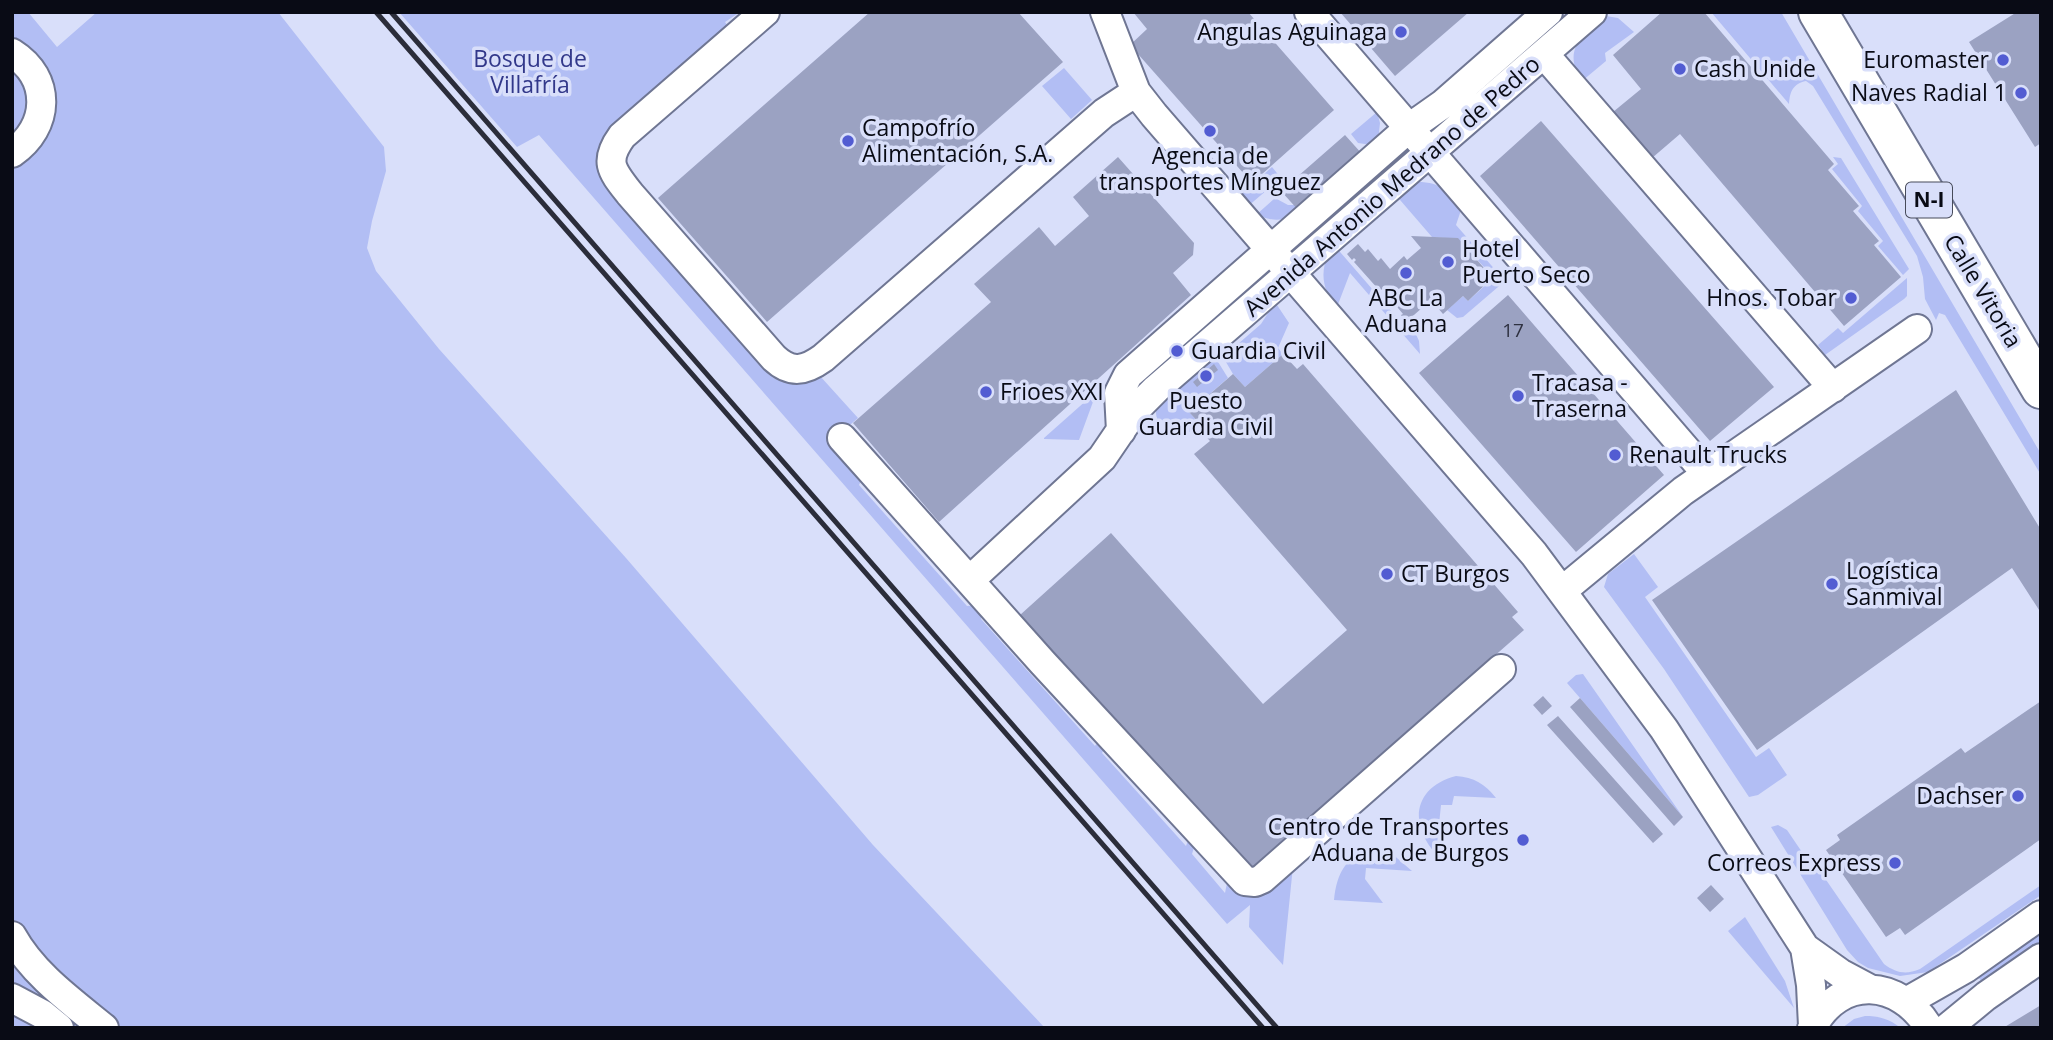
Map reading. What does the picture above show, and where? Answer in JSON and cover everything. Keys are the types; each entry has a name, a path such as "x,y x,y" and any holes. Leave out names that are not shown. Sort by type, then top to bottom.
{"highway":[{"name":"Calle Vitoria","path":"1818,12 2041,389"},
{"name":"Calle Vitoria","path":"1846,12 2041,341"}],"street":[{"path":"765,12 622,136 612,150 611,158 614,171 630,194 774,358 796,371 814,365 823,358 1104,113 1136,92"},
{"path":"1105,12 1136,92 1290,275 1526,544 1664,729 1805,948 1840,973 1870,989"},
{"path":"1309,12 1707,474"},
{"name":"Avenida Antonio Medrano de Pedro","path":"1121,430 1119,393 1128,375 1409,128 1443,104 1548,12"},
{"name":"Avenida Antonio Medrano de Pedro","path":"1121,430 1134,411 1156,389 1592,12"},
{"path":"12,53 22,59 35,74 41,93 41,112 35,130 24,145 13,153"},
{"path":"1544,54 1833,388"},
{"path":"1562,591 1707,474 1917,329"},
{"path":"970,580 1102,458 1121,430"},
{"path":"842,438 1240,878 1249,882 1262,879 1502,668"},
{"path":"1908,1001 1949,979 2041,915"},
{"path":"12,936 25,955 57,989 104,1028"},
{"path":"1805,948 1811,985 1813,1027"},
{"path":"1947,1028 1986,996 2041,958"},
{"path":"1813,1027 1826,1007 1836,999 1870,989 1884,990 1908,1001 1920,1013 1929,1028"},
{"path":"12,998 42,1014 59,1028"}],"green space":[{"path":"12,12 28,12 57,47 97,12 278,12 384,147 386,171 367,248 376,271 439,349 626,558 873,845 1045,1028 12,1028"},
{"name":"Bosque de Villafría","path":"399,12 740,12 725,22 729,28 606,139 775,373 820,376 858,418 831,441 863,476 859,485 967,606 983,605 981,619 1095,746 1101,737 1107,743 1102,753 1186,846 1190,835 1196,841 1192,854 1225,893 1228,878 1244,893 1258,897 1293,866 1283,965 1249,927 1250,905 1227,924 539,135 517,147"},
{"path":"1711,12 1781,12 2041,454 2041,475 1945,315 1939,313 1936,320 1925,299 1917,256 1813,86 1806,81 1795,86 1789,104"},
{"path":"1606,16 1618,18 1634,32 1605,53 1606,61 1582,81 1575,67 1575,48 1582,36"},
{"path":"1064,68 1092,100 1071,119 1042,86"},
{"path":"1377,112 1380,123 1378,141 1372,145 1358,143 1351,134"},
{"path":"1833,157 1841,158 1909,269 1903,275 1878,246 1883,241 1858,211 1862,206 1832,169 1838,164"},
{"path":"1272,167 1281,178 1247,207 1238,197"},
{"path":"1417,182 1433,184 1447,193 1461,210 1456,225 1505,281 1463,317 1457,318 1447,310 1463,296 1468,301 1490,281 1491,276 1480,270 1484,267 1458,239 1432,237 1394,193"},
{"path":"1275,198 1288,205 1306,205 1278,220 1256,215"},
{"path":"1334,245 1406,328 1411,323 1419,341 1420,354 1350,273 1337,307 1331,300 1325,285 1324,269"},
{"path":"1907,278 1907,296 1904,299 1825,355 1818,345 1838,328 1843,333"},
{"path":"1275,302 1289,323 1278,348 1283,354 1245,387 1223,357 1261,324"},
{"path":"1215,357 1228,378 1189,412 1201,425 1183,434 1167,432 1157,419 1158,399"},
{"path":"1097,391 1079,440 1044,439 1044,438"},
{"path":"1634,554 1658,587 1645,597 1756,757 1769,748 1787,775 1758,795 1749,797 1664,669 1604,587 1608,574"},
{"path":"1583,674 1683,817 1567,683 1576,675"},
{"path":"1456,776 1479,782 1496,798 1454,796 1452,805 1441,805 1436,854 1421,830 1420,808 1431,788"},
{"path":"1778,825 1787,830 1806,858 1811,858 1884,964 1897,971 1910,972 1920,969 2041,885 2041,895 1928,972 1900,976 1868,968 1847,950 1771,827"},
{"path":"1373,850 1390,852 1412,871 1366,868 1365,879 1383,903 1334,900 1337,882 1344,867 1349,861"},
{"path":"1745,917 1785,981 1794,1008 1728,931"},
{"path":"2041,928 2041,946 1984,985 1976,974"},
{"path":"1865,1016 1884,1019 1901,1028 1842,1028 1854,1019"}],"building":[{"name":"Campofrío Alimentación, S.A.","path":"870,12 1018,12 1063,62 767,322 658,198"},
{"path":"1133,12 1248,12 1334,110 1252,183 1130,45 1147,29"},
{"name":"Angulas Aguinaga","path":"1340,12 1469,12 1395,76"},
{"path":"1662,12 1704,12 1834,164 1828,170 1859,206 1853,211 1879,241 1874,245 1901,277 1844,326 1680,134 1652,158 1613,112 1641,89 1613,55"},
{"name":"Naves Radial 1","path":"2017,12 2041,12 2041,143 2035,147 1969,42"},
{"path":"1541,121 1774,387 1710,441 1480,176"},
{"path":"1345,135 1363,155 1299,211 1281,191"},
{"path":"1118,157 1194,243 1193,255 1173,273 1191,295 939,522 853,423 991,302 974,284 1039,227 1055,246 1089,216 1073,197"},
{"path":"1411,236 1458,238 1484,268 1480,270 1489,274 1491,279 1468,301 1463,296 1443,314 1431,300 1406,322 1393,302 1391,304 1381,293 1383,291 1379,290 1354,262 1356,260 1352,260 1347,254 1358,244 1365,252 1368,249 1378,261 1381,258 1390,269 1404,256 1407,260 1421,248"},
{"name":"Tracasa - Traserna","path":"1508,295 1664,475 1576,552 1419,373"},
{"name":"CT Burgos","path":"1283,354 1297,369 1303,364 1518,612 1512,617 1524,630 1249,871 1020,615 1111,533 1263,704 1347,630 1194,454 1210,441 1189,412 1233,374 1245,387"},
{"name":"Puesto Guardia Civil","path":"1214,364 1218,370 1197,387 1193,382"},
{"name":"Logística Sanmival","path":"1956,390 2041,530 2041,613 2012,568 1757,750 1652,600"},
{"path":"1543,696 1552,706 1542,715 1533,705"},
{"path":"1580,698 1683,817 1674,826 1570,707"},
{"path":"2041,701 2041,839 1905,935 1900,928 1886,937 1826,850 1840,840 1837,835 1961,748 1965,753"},
{"path":"1558,716 1663,834 1653,843 1547,725"},
{"path":"1711,885 1724,899 1710,912 1697,898"},
{"path":"2041,1005 2041,1028 2003,1028"}],"railway":[{"path":"376,12 1263,1028"},
{"path":"391,12 1277,1028"}],"place":[{"name":"Angulas Aguinaga","path":"1401,32"},
{"name":"Euromaster","path":"2003,60"},
{"name":"Cash Unide","path":"1680,69"},
{"name":"Naves Radial 1","path":"2021,93"},
{"name":"Agencia de transportes Mínguez","path":"1210,131"},
{"name":"Campofrío Alimentación, S.A.","path":"848,141"},
{"name":"Hotel Puerto Seco","path":"1448,262"},
{"name":"ABC La Aduana","path":"1406,273"},
{"name":"Hnos. Tobar","path":"1851,298"},
{"name":"Guardia Civil","path":"1177,351"},
{"name":"Puesto Guardia Civil","path":"1206,376"},
{"name":"Frioes XXI","path":"986,392"},
{"name":"Tracasa - Traserna","path":"1518,396"},
{"name":"Renault Trucks","path":"1615,455"},
{"name":"CT Burgos","path":"1387,574"},
{"name":"Logística Sanmival","path":"1832,584"},
{"name":"Dachser","path":"2018,796"},
{"name":"Centro de Transportes Aduana de Burgos","path":"1523,840"},
{"name":"Correos Express","path":"1895,863"}]}
